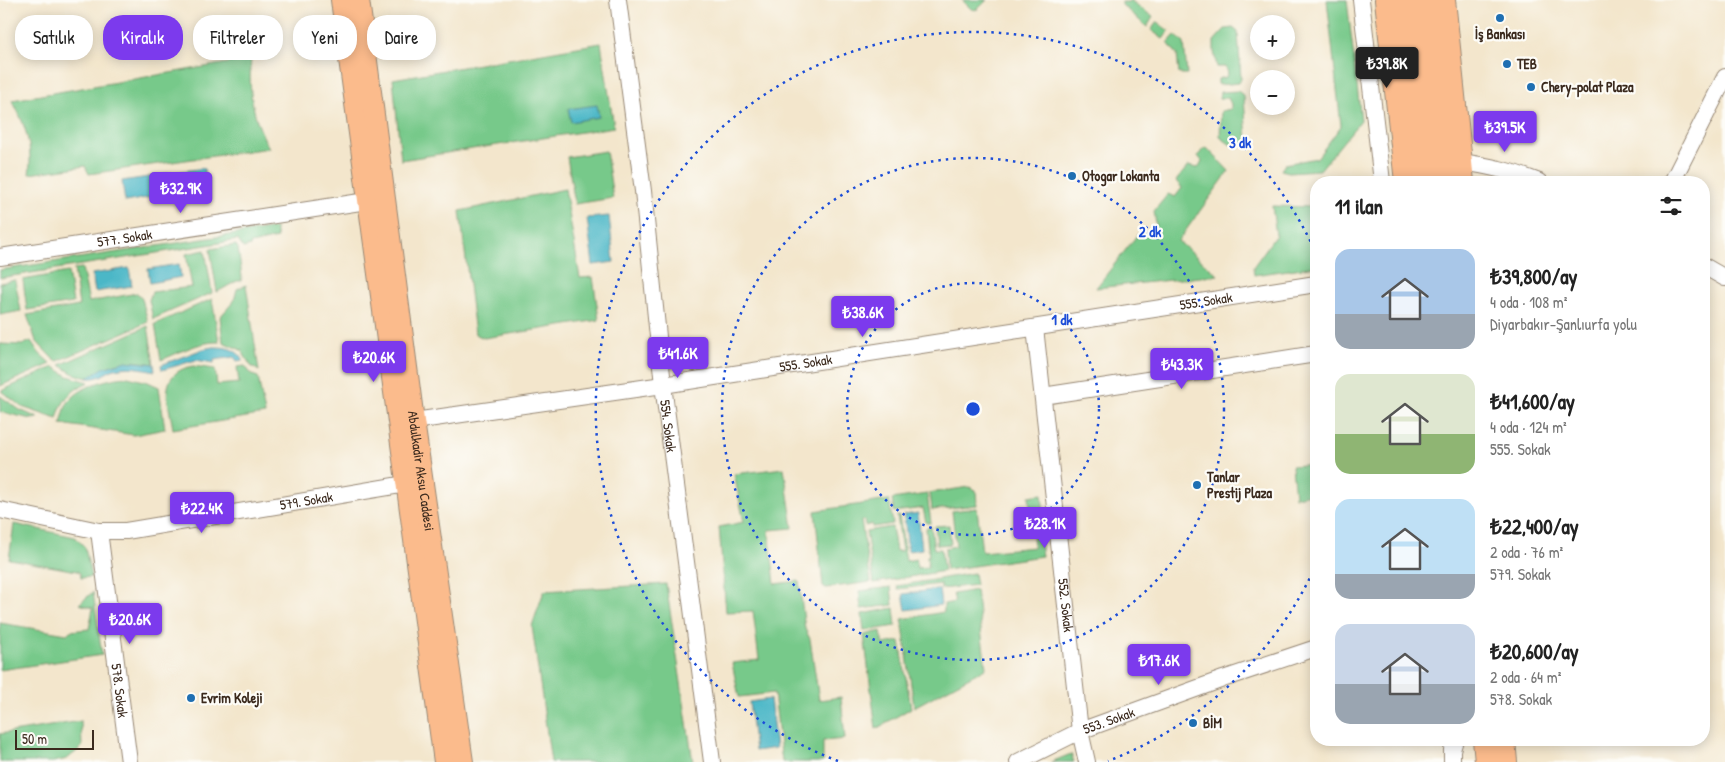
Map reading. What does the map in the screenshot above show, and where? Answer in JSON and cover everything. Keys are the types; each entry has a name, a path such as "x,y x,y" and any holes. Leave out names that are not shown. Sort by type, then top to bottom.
{"highway":[{"path":"1386,0 1405,176"},
{"path":"1404,0 1423,176"},
{"path":"1422,0 1440,176"},
{"path":"1444,0 1462,172"},
{"path":"1485,746 1486,762"},
{"path":"1505,746 1506,762"}],"main road":[{"name":"Abdulkadir Aksu Caddesi","path":"341,0 444,762"},
{"name":"Abdulkadir Aksu Caddesi","path":"359,0 414,421 463,762"}],"street":[{"name":"554. Sokak","path":"618,0 643,191 663,385 712,762"},
{"path":"1361,0 1381,176"},
{"path":"1675,176 1725,77"},
{"path":"1462,172 1493,166 1524,176"},
{"name":"577. Sokak","path":"0,257 367,201"},
{"path":"1710,269 1725,278"},
{"name":"555. Sokak","path":"414,421 663,385 1310,285"},
{"name":"552. Sokak","path":"1035,328 1080,732 1087,762"},
{"path":"1043,396 1310,355"},
{"name":"579. Sokak","path":"0,510 99,531 126,531 406,484"},
{"name":"578. Sokak","path":"99,531 129,762"},
{"name":"553. Sokak","path":"1018,762 1080,732 1223,679 1310,650"},
{"path":"1452,762 1453,746"}],"green space":[{"path":"962,0 987,0 977,10 971,9"},
{"path":"1130,0 1153,17 1147,27 1122,5 1122,2"},
{"path":"1327,0 1347,0 1361,120 1320,170 1289,172 1281,170 1285,164 1317,158 1341,126"},
{"path":"1157,22 1169,31 1163,39 1151,30"},
{"path":"1233,28 1238,32 1241,79 1239,83 1218,85 1218,79 1226,77 1228,72 1225,67 1217,67 1214,41 1225,29"},
{"path":"1175,35 1184,43 1187,74 1179,74 1177,54 1168,43"},
{"path":"601,43 614,127 401,160 393,79"},
{"path":"251,60 250,83 255,116 269,148 89,174 85,166 29,174 30,154 27,136 12,100"},
{"path":"1238,91 1244,96 1247,141 1244,145 1237,147 1220,137 1221,111 1231,109 1231,104 1228,98 1219,98 1220,92"},
{"path":"1207,148 1229,171 1178,241 1218,275 1096,288 1138,234 1153,231 1156,225 1154,211 1168,194 1175,197 1182,188 1176,181 1188,166 1198,168 1202,161 1198,156 1203,149"},
{"path":"606,151 613,198 575,204 567,157"},
{"path":"565,189 580,278 593,277 599,320 484,338 475,334 460,211"},
{"path":"1272,206 1310,207 1310,267 1254,275 1253,267 1276,235"},
{"path":"275,228 277,238 251,244 243,248 238,240 0,278 0,270"},
{"path":"236,245 238,248 241,281 237,281 217,292 210,249"},
{"path":"205,250 212,293 153,319 149,300 152,292 192,287 186,254"},
{"path":"82,268 89,302 137,293 142,299 148,322 58,361 54,360 36,341 27,315 79,306 74,269"},
{"path":"68,272 73,303 27,310 23,280"},
{"path":"15,280 21,311 0,315 0,283"},
{"path":"246,285 259,371 251,366 241,350 223,342 220,317 234,301 237,289"},
{"path":"212,299 219,342 197,345 161,360 155,324"},
{"path":"148,326 154,364 119,363 104,368 87,378 72,373 60,365"},
{"path":"31,341 39,353 51,364 0,386 0,344 22,345"},
{"path":"193,366 215,369 217,385 239,383 237,367 245,366 252,375 258,377 265,414 173,429 168,399 169,382 181,370"},
{"path":"54,367 68,376 89,382 77,388 68,396 61,407 57,419 22,407 1,391"},
{"path":"128,377 159,387 165,429 134,435 61,424 67,404 79,392 103,381"},
{"path":"0,396 20,410 38,418 32,419 0,412"},
{"path":"1310,464 1310,494 1295,497 1292,466"},
{"path":"784,468 793,528 769,530 775,584 799,581 805,629 810,639 819,700 841,697 845,739 823,741 823,762 782,762 774,693 739,697 732,663 759,660 753,611 726,612 719,527 744,522 734,474"},
{"path":"969,487 976,490 977,505 932,510 930,493"},
{"path":"927,494 931,523 926,523 923,508 894,512 892,499"},
{"path":"1042,494 1046,536 1039,537 1042,556 946,570 945,548 956,546 952,511 977,508 982,552 1034,547 1029,496"},
{"path":"889,500 893,524 872,527 872,524 865,526 864,520 861,521 871,582 826,588 823,586 815,511"},
{"path":"897,516 899,516 906,561 916,559 917,568 928,567 927,556 929,556 926,528 931,526 934,549 941,549 944,571 874,583 866,531 892,527 896,551 902,551"},
{"path":"14,524 75,537 85,547 91,577 81,578 80,573 77,571 9,559"},
{"path":"949,525 951,544 937,545 935,526"},
{"path":"974,573 976,585 941,589 941,584 898,589 897,586"},
{"path":"666,584 693,762 551,762 532,626 544,591"},
{"path":"891,587 893,605 861,609 859,591"},
{"path":"976,590 986,668 914,707 902,619 944,612 944,604 955,602 953,594"},
{"path":"93,592 102,655 0,670 0,623 67,634 70,631 89,629 93,608 79,604"},
{"path":"894,608 896,626 864,631 862,614"},
{"path":"881,631 883,644 900,641 911,708 876,729 864,635"},
{"path":"81,721 82,747 67,759 53,762 0,762 0,734"},
{"path":"1071,754 1074,762 1051,762"}],"water":[{"path":"597,105 599,117 571,122 568,109"},
{"path":"204,168 207,189 165,194 163,174"},
{"path":"155,176 158,196 125,202 122,181"},
{"path":"609,216 614,262 593,265 587,218"},
{"path":"179,264 181,277 150,283 148,269"},
{"path":"129,268 132,286 95,292 92,274"},
{"path":"213,347 234,351 243,360 237,361 234,357 214,360 214,363 196,360 162,370 161,365"},
{"path":"126,361 154,364 155,371 128,367 112,370 98,377 87,378 103,368"},
{"path":"918,513 922,549 908,551 904,515"},
{"path":"939,589 941,605 906,610 903,594"},
{"path":"770,699 776,748 755,751 749,702"}],"place":[{"name":"İş Bankası","path":"1500,18"},
{"name":"TEB","path":"1507,64"},
{"name":"Chery-polat Plaza","path":"1531,87"},
{"name":"Otogar Lokanta","path":"1072,176"},
{"name":"Tanlar Prestij Plaza","path":"1197,485"},
{"name":"Evrim Koleji","path":"191,698"},
{"name":"BİM","path":"1193,723"}]}
